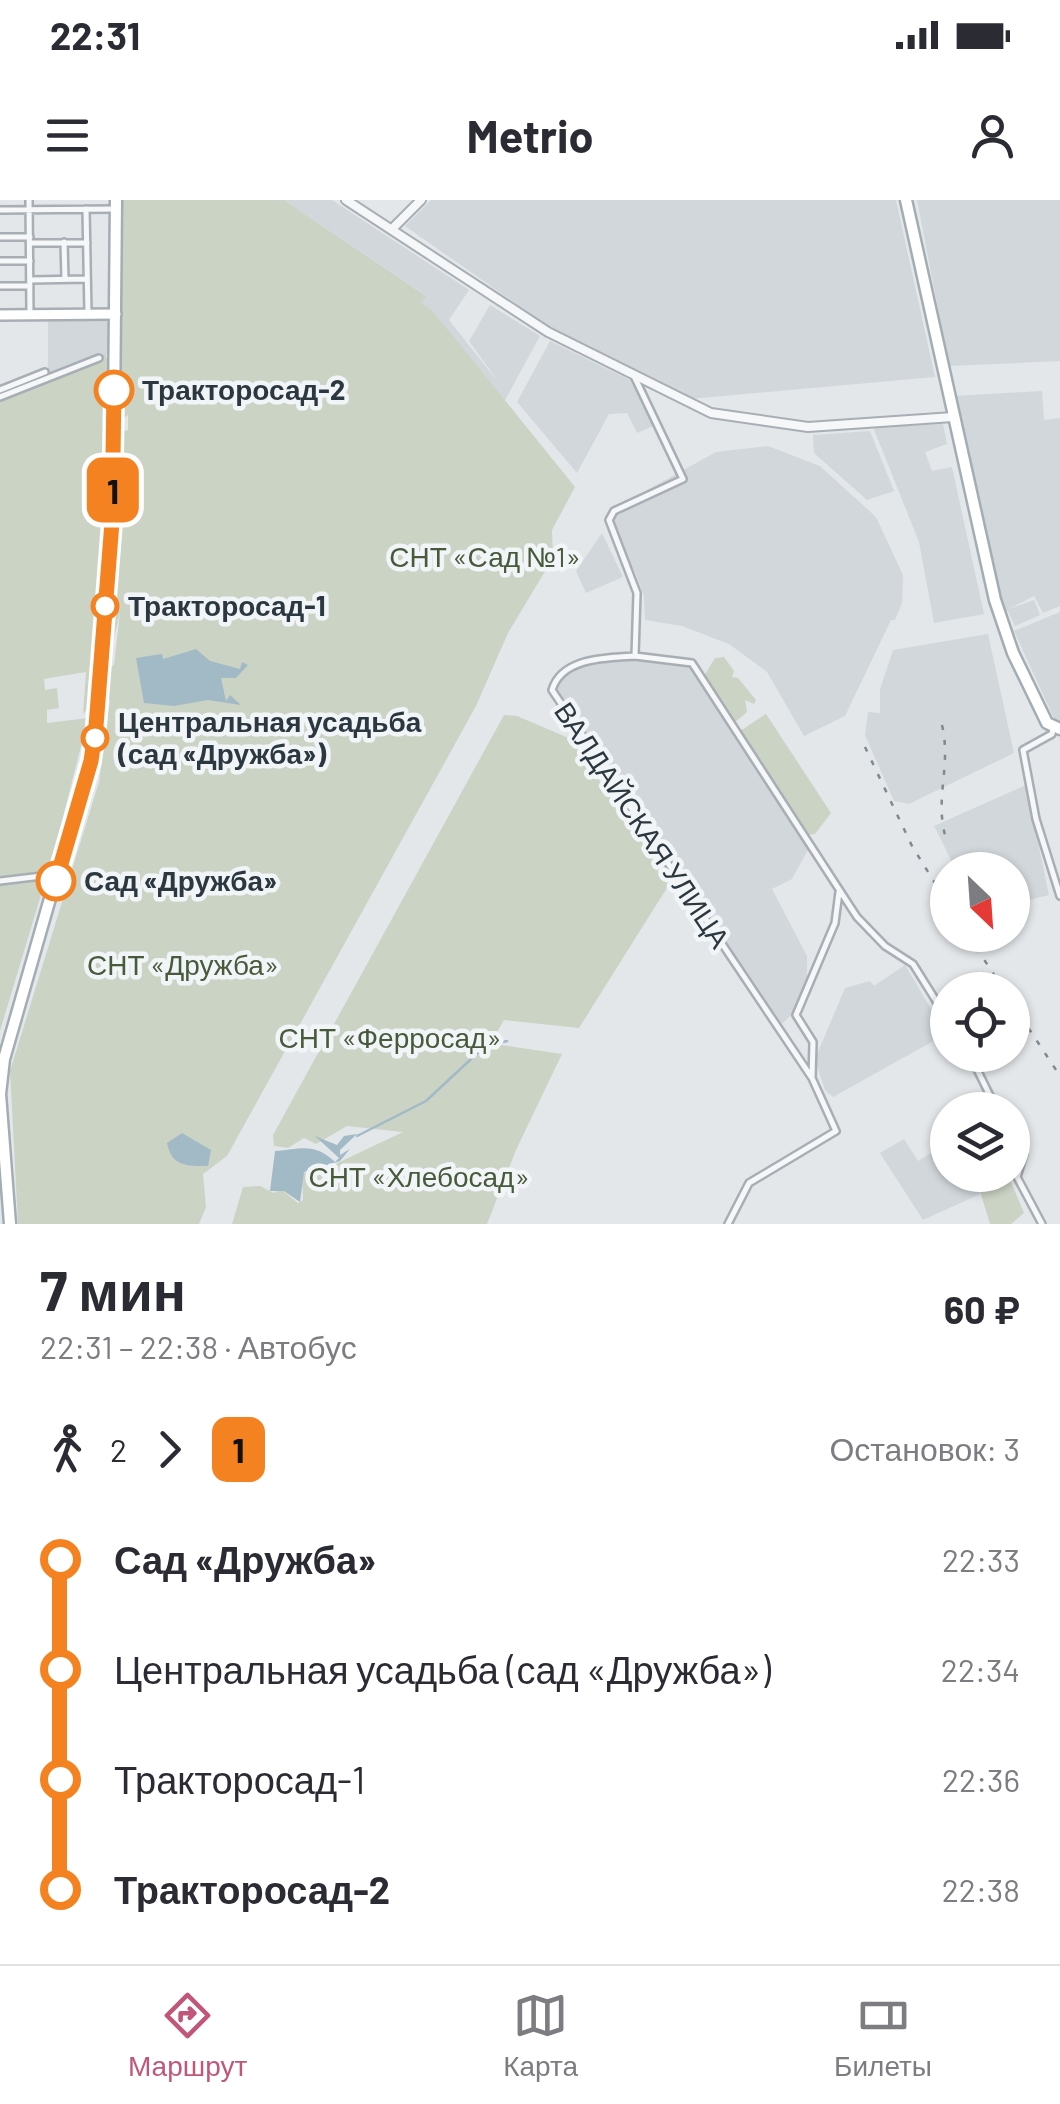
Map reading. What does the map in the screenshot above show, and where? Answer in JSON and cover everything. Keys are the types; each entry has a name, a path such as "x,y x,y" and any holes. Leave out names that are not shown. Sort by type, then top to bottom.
{"main road":[{"path":"906,200 997,620 1041,722 1056,732"},
{"path":"10,1224 1,1120 4,1059 91,761 115,530 117,203"},
{"path":"0,315 118,314"}],"street":[{"path":"29,200 30,315"},
{"path":"57,200 57,209"},
{"path":"392,230 422,200"},
{"path":"349,201 548,332 711,413 736,420 808,428 953,417"},
{"path":"0,210 86,209 117,203"},
{"path":"86,209 88,314"},
{"path":"0,237 87,242"},
{"path":"64,242 65,279"},
{"path":"0,262 30,261"},
{"path":"0,286 87,279"},
{"path":"0,393 99,358"},
{"path":"0,393 45,372"},
{"path":"632,374 683,480 614,511 609,520 637,593 634,656 692,663 838,889 875,937 913,964 930,991"},
{"name":"ВАЛДАЙСКАЯ УЛИЦА","path":"634,656 595,658 579,664 554,682 554,695 812,1078"},
{"path":"1056,732 1023,750 1036,819 1060,896"},
{"path":"0,881 42,876"},
{"path":"728,1224 749,1183 836,1132 812,1078 812,1042 796,1014 797,1004 835,924 838,889"},
{"path":"1025,1192 1042,1224"}],"shaded area":[{"path":"284,200 332,200 469,290 449,320 499,383 469,341 490,305 540,336 504,402 433,311 421,303 425,295"},
{"path":"431,200 896,200 935,377 690,399 562,336 405,226"},
{"path":"917,200 1060,200 1060,361 949,366"},
{"path":"48,319 112,320 112,353 48,373"},
{"path":"550,341 630,380 653,426 637,433 627,413 609,414 577,473 517,402"},
{"path":"1042,391 1044,420 1060,418 1060,606 1043,613 1034,596 1009,609 1034,600 1040,615 1015,626 1008,611 1002,612 954,396"},
{"path":"943,424 947,444 925,452 932,471 952,467 984,614 934,623 919,542 873,427"},
{"path":"870,431 894,491 867,500 814,453 813,435"},
{"path":"768,446 820,466 876,517 903,575 902,603 845,716 804,736 767,672 729,644 682,626 645,620 644,596 636,574 606,518 609,511 716,452"},
{"path":"602,533 623,577 586,593 576,571"},
{"path":"1060,612 1060,724 1057,725 1014,631"},
{"path":"988,634 1014,753 909,804 894,801 865,735 868,712 880,713 880,689 893,650"},
{"path":"632,659 689,665 809,848 792,879 772,889 807,956 807,980 791,1015 782,1024 554,691 558,681 588,663"},
{"path":"1026,785 1049,895 1030,900 1030,852 947,852 934,826"},
{"path":"905,965 930,1007 930,1043 833,1097 825,1090 815,1059 845,988 870,981 874,986"},
{"path":"904,1139 918,1161 930,1154 930,1192 980,1194 923,1220 880,1153"}],"green space":[{"path":"123,200 284,200 426,296 421,303 432,310 575,487 552,530 553,558 508,633 476,706 227,1156 203,1174 206,1207 199,1224 18,1224 10,1071 99,782 110,700 104,699 107,661 108,668 114,665 120,612 109,659 111,603 121,551 120,432 128,430 128,415 120,421"},
{"path":"105,354 109,362 106,557 99,562 106,565 99,598 93,702 83,714 86,672 44,679 45,690 57,688 59,708 47,710 47,723 88,718 56,845 0,1031 0,392"},
{"path":"724,657 734,671 732,677 738,678 756,700 754,704 745,700 747,712 733,724 704,676 715,658"},
{"path":"766,714 831,813 815,834 806,835 740,731"},
{"path":"504,715 517,716 571,739 670,883 579,1028 504,1020 493,1039 493,1049 501,1045 562,1054 516,1150 487,1224 232,1224 243,1187 260,1186 274,1193 281,1189 298,1203 303,1200 302,1173 329,1167 403,1132 347,1126 316,1144 304,1138 288,1148 274,1146 273,1135"},
{"path":"980,1192 1015,1192 1024,1213 1011,1224 990,1224"}],"water":[{"path":"196,649 210,661 240,669 242,662 248,665 236,678 221,678 226,701 230,695 241,705 208,700 174,706 144,703 136,658 162,654 163,659"},
{"path":"182,1133 211,1150 208,1166 187,1165 173,1157 167,1143"},
{"path":"357,1134 340,1150 340,1155 350,1149 340,1161 304,1172 300,1202 284,1191 270,1191 275,1151 314,1149 335,1162 339,1158 315,1136 337,1145 344,1136"}],"waterway":[{"path":"357,1136 426,1101 485,1046 507,1041"}],"railway":[{"path":"942,725 942,812 947,842"},
{"path":"865,747 930,875"},
{"path":"979,952 992,972"},
{"path":"1030,1030 1060,1076"}],"bus line":[{"name":"1","path":"56,881 91,761 96,726 110,561 114,390"}],"place":[{"name":"Тракторосад-2","path":"114,390"},
{"name":"Тракторосад-1","path":"105,606"},
{"name":"Центральная усадьба (сад «Дружба»)","path":"95,738"},
{"name":"Сад «Дружба»","path":"56,881"}],"park label":[{"name":"СНТ «Сад №1»","path":"485,557"},
{"name":"СНТ «Дружба»","path":"183,965"},
{"name":"СНТ «Ферросад»","path":"390,1038"},
{"name":"СНТ «Хлебосад»","path":"419,1177"}]}
